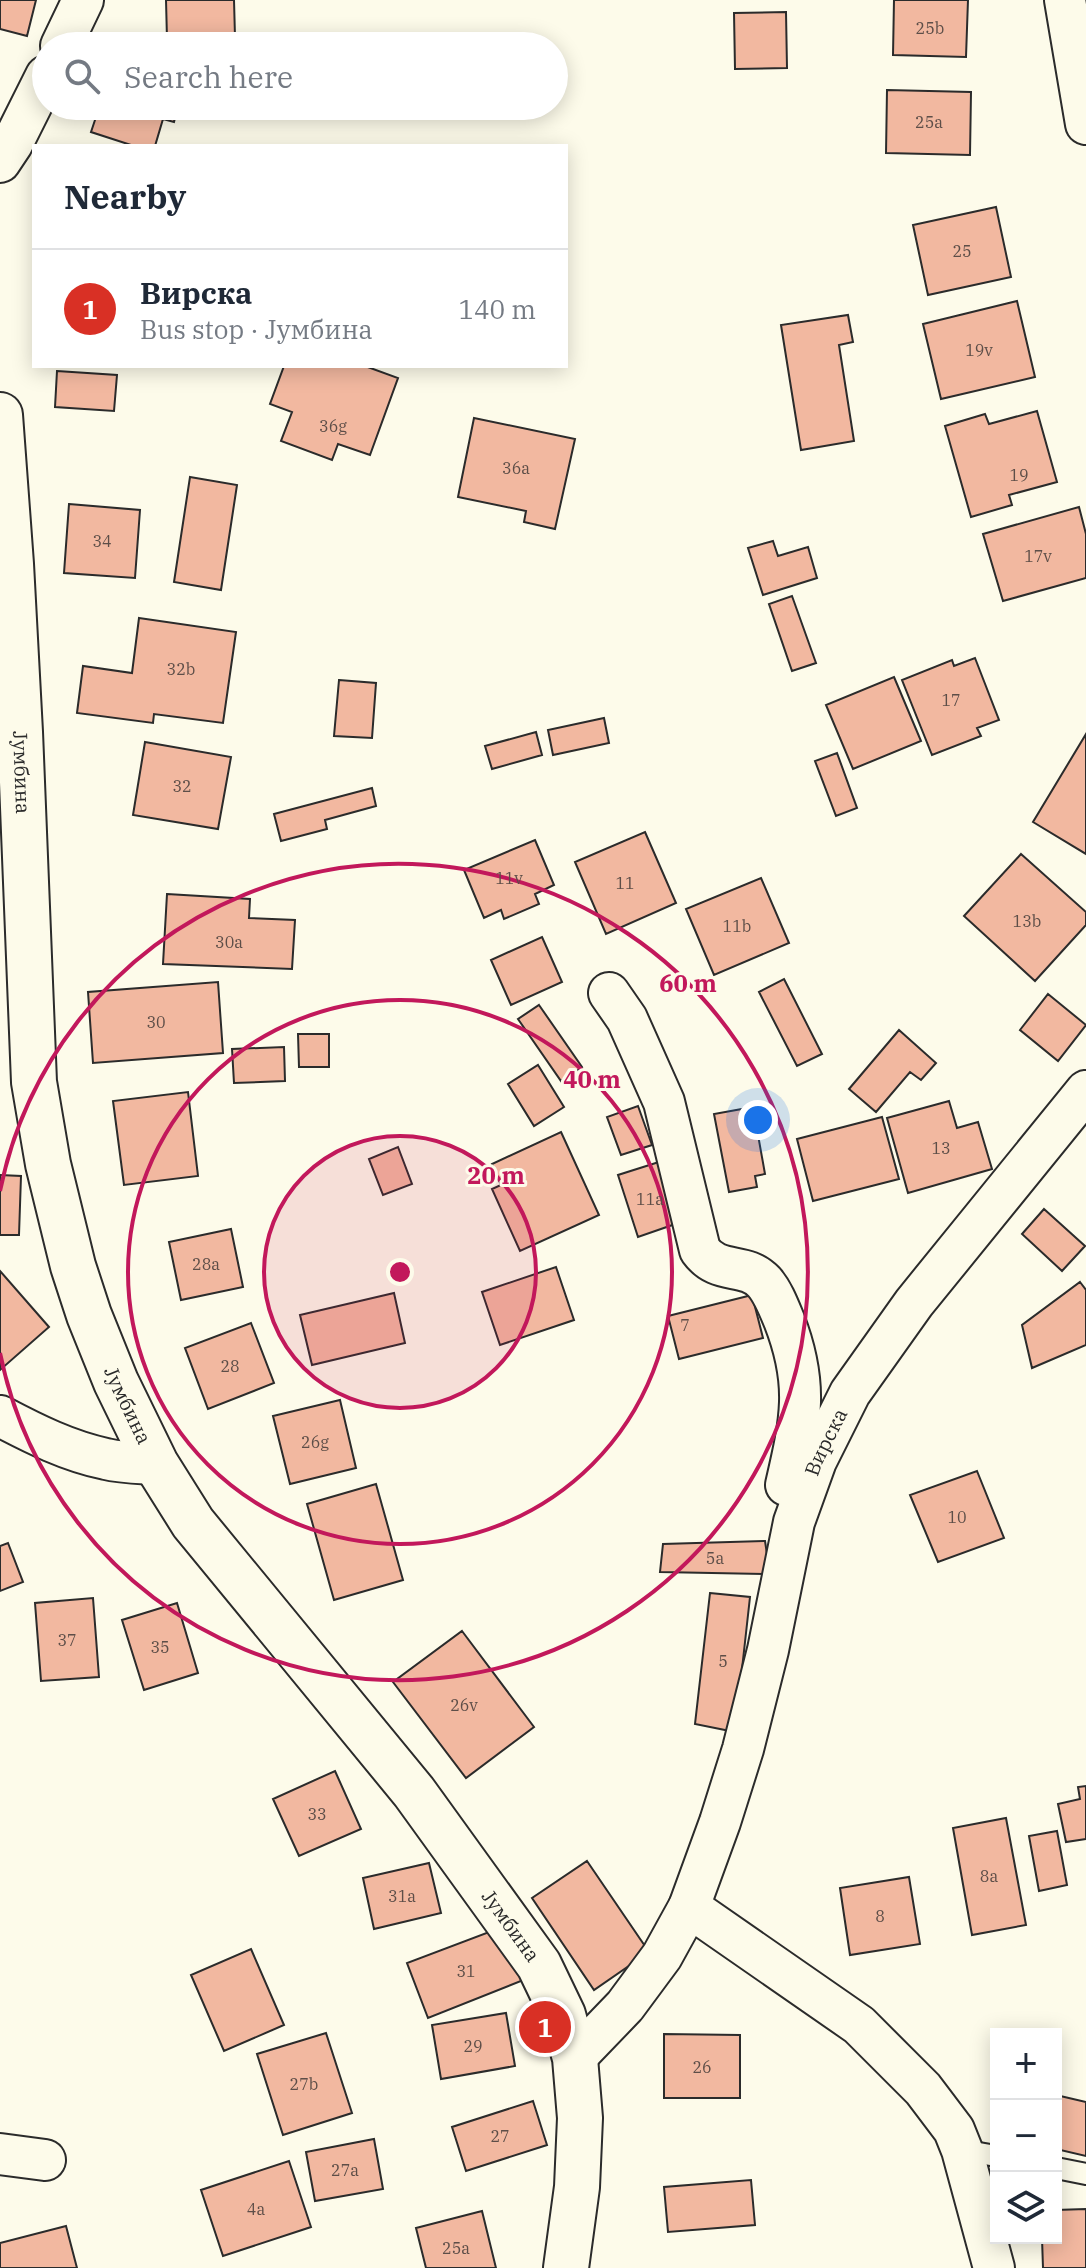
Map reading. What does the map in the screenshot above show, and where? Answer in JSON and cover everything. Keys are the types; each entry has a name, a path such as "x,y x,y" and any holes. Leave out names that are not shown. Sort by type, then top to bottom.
{"street":[{"path":"68,32 83,0"},
{"path":"1065,0 1086,124"},
{"path":"0,162 32,104"},
{"name":"Јумбина","path":"0,415 19,717 34,1082 59,1216 85,1302 116,1382 156,1464 193,1523 414,1792 539,1965 563,2015 575,2058 580,2118 577,2187 566,2268"},
{"path":"609,993 627,1019 664,1102 700,1250 707,1260 718,1266 746,1270 764,1281 794,1344 802,1395 784,1506 794,1522"},
{"name":"Вирска","path":"575,2058 625,2006 662,1956 689,1907 743,1749 768,1650 794,1522 816,1461 850,1393 914,1303 1086,1091"},
{"path":"0,1416 77,1452 108,1460 156,1464"},
{"path":"689,1907 859,2025 923,2089 954,2130 979,2153 994,2268"},
{"path":"0,2154 45,2160"}],"lane":[{"path":"1062,2169 1086,2174"}],"building":[{"path":"0,0 36,0 27,36 0,29"},
{"path":"166,0 234,0 235,32 167,32"},
{"path":"894,0 968,0 966,57 893,55"},
{"path":"786,12 787,68 735,69 734,13"},
{"path":"887,90 971,92 970,155 886,153"},
{"path":"95,120 163,120 156,144 128,144 91,132"},
{"path":"996,207 1011,277 928,295 913,225"},
{"path":"1017,301 1035,377 941,399 923,324"},
{"path":"848,315 853,342 839,345 854,441 801,450 781,325"},
{"path":"283,368 370,368 398,378 370,455 338,444 332,460 281,441 292,412 270,404"},
{"path":"57,371 117,375 114,411 55,407"},
{"path":"1037,411 1057,482 1009,495 1012,505 971,517 945,426 985,414 989,424"},
{"path":"474,418 575,439 555,529 524,522 526,511 458,497"},
{"path":"190,477 237,485 221,590 174,582"},
{"path":"69,504 140,510 135,578 64,573"},
{"path":"1079,507 1086,534 1086,578 1003,601 983,534"},
{"path":"773,541 778,556 808,547 817,578 763,595 748,548"},
{"path":"792,596 816,663 792,671 769,604"},
{"path":"139,618 236,632 223,723 154,714 153,723 77,713 83,666 132,673"},
{"path":"975,658 999,720 977,728 981,736 932,755 902,680 952,660 954,666"},
{"path":"894,677 921,741 853,769 826,705"},
{"path":"339,680 376,683 372,738 334,736"},
{"path":"604,718 609,743 553,755 548,730"},
{"path":"536,732 542,755 492,769 485,746"},
{"path":"1086,734 1086,854 1033,822"},
{"path":"145,742 231,757 218,829 133,815"},
{"path":"837,753 857,808 836,816 815,761"},
{"path":"372,788 376,806 325,820 327,829 281,841 274,814"},
{"path":"645,832 676,903 606,934 575,862"},
{"path":"535,840 554,885 535,894 539,904 504,919 501,910 484,918 464,870"},
{"path":"1021,854 1086,912 1086,925 1035,981 964,916"},
{"path":"761,878 789,943 714,975 686,909"},
{"path":"167,894 250,899 249,918 295,920 292,969 163,964"},
{"path":"542,937 562,982 511,1005 491,960"},
{"path":"784,979 822,1054 797,1066 759,992"},
{"path":"218,982 223,1053 93,1063 88,992"},
{"path":"1048,994 1086,1025 1058,1061 1020,1030"},
{"path":"539,1005 582,1067 561,1081 518,1019"},
{"path":"899,1030 936,1063 921,1080 910,1072 876,1112 849,1089"},
{"path":"298,1034 329,1034 329,1067 299,1067"},
{"path":"284,1047 285,1081 234,1083 232,1049"},
{"path":"538,1065 564,1107 534,1126 508,1084"},
{"path":"188,1092 198,1176 124,1185 113,1101"},
{"path":"949,1101 957,1128 978,1122 992,1169 908,1193 887,1118"},
{"path":"638,1106 652,1145 621,1155 607,1117"},
{"path":"753,1107 765,1174 755,1176 757,1187 729,1192 714,1114"},
{"path":"882,1117 899,1179 813,1201 797,1139"},
{"path":"561,1132 599,1215 520,1251 492,1189 501,1185 492,1164"},
{"path":"398,1147 412,1184 383,1195 369,1159"},
{"path":"662,1161 681,1222 638,1237 618,1175"},
{"path":"0,1175 21,1176 19,1235 0,1235"},
{"path":"1044,1209 1085,1246 1062,1271 1022,1234"},
{"path":"231,1229 243,1287 181,1300 169,1242"},
{"path":"556,1267 574,1320 500,1345 482,1292"},
{"path":"0,1271 49,1327 0,1370"},
{"path":"1080,1282 1086,1290 1086,1345 1032,1368 1022,1325"},
{"path":"394,1293 405,1343 312,1365 300,1315"},
{"path":"752,1295 763,1338 679,1359 668,1316"},
{"path":"251,1323 274,1383 208,1409 185,1348"},
{"path":"340,1400 356,1468 290,1484 273,1416"},
{"path":"977,1471 1004,1538 938,1562 910,1495"},
{"path":"376,1484 403,1580 334,1600 307,1504"},
{"path":"765,1541 770,1574 660,1572 663,1544"},
{"path":"8,1543 23,1582 0,1591 0,1546"},
{"path":"710,1593 750,1597 735,1732 695,1724"},
{"path":"93,1598 99,1677 41,1681 35,1603"},
{"path":"177,1603 198,1673 144,1690 122,1620"},
{"path":"462,1631 534,1727 466,1778 393,1682"},
{"path":"335,1771 361,1829 299,1856 273,1799"},
{"path":"1086,1786 1086,1839 1066,1842 1058,1804 1080,1799 1078,1787"},
{"path":"1006,1818 1026,1925 972,1935 953,1828"},
{"path":"1057,1831 1067,1885 1039,1891 1029,1836"},
{"path":"587,1861 649,1952 594,1990 532,1898"},
{"path":"429,1863 441,1913 374,1929 363,1878"},
{"path":"909,1877 920,1944 850,1955 840,1888"},
{"path":"505,1926 526,1979 428,2018 407,1963"},
{"path":"251,1949 284,2025 224,2051 191,1975"},
{"path":"506,2013 515,2066 441,2079 432,2025"},
{"path":"326,2033 352,2113 283,2135 257,2054"},
{"path":"664,2034 740,2035 740,2098 664,2098"},
{"path":"1062,2096 1086,2102 1086,2156 1062,2150"},
{"path":"533,2101 547,2145 466,2171 452,2127"},
{"path":"374,2139 383,2189 315,2201 306,2152"},
{"path":"289,2161 311,2227 223,2256 201,2190"},
{"path":"751,2180 755,2225 668,2232 664,2187"},
{"path":"1086,2209 1086,2268 1043,2268 1042,2244 1062,2244 1062,2210"},
{"path":"482,2211 496,2268 426,2268 416,2228"},
{"path":"66,2226 77,2268 0,2268 0,2243"}],"place":[{"name":"Вирска","path":"545,2027"}]}
